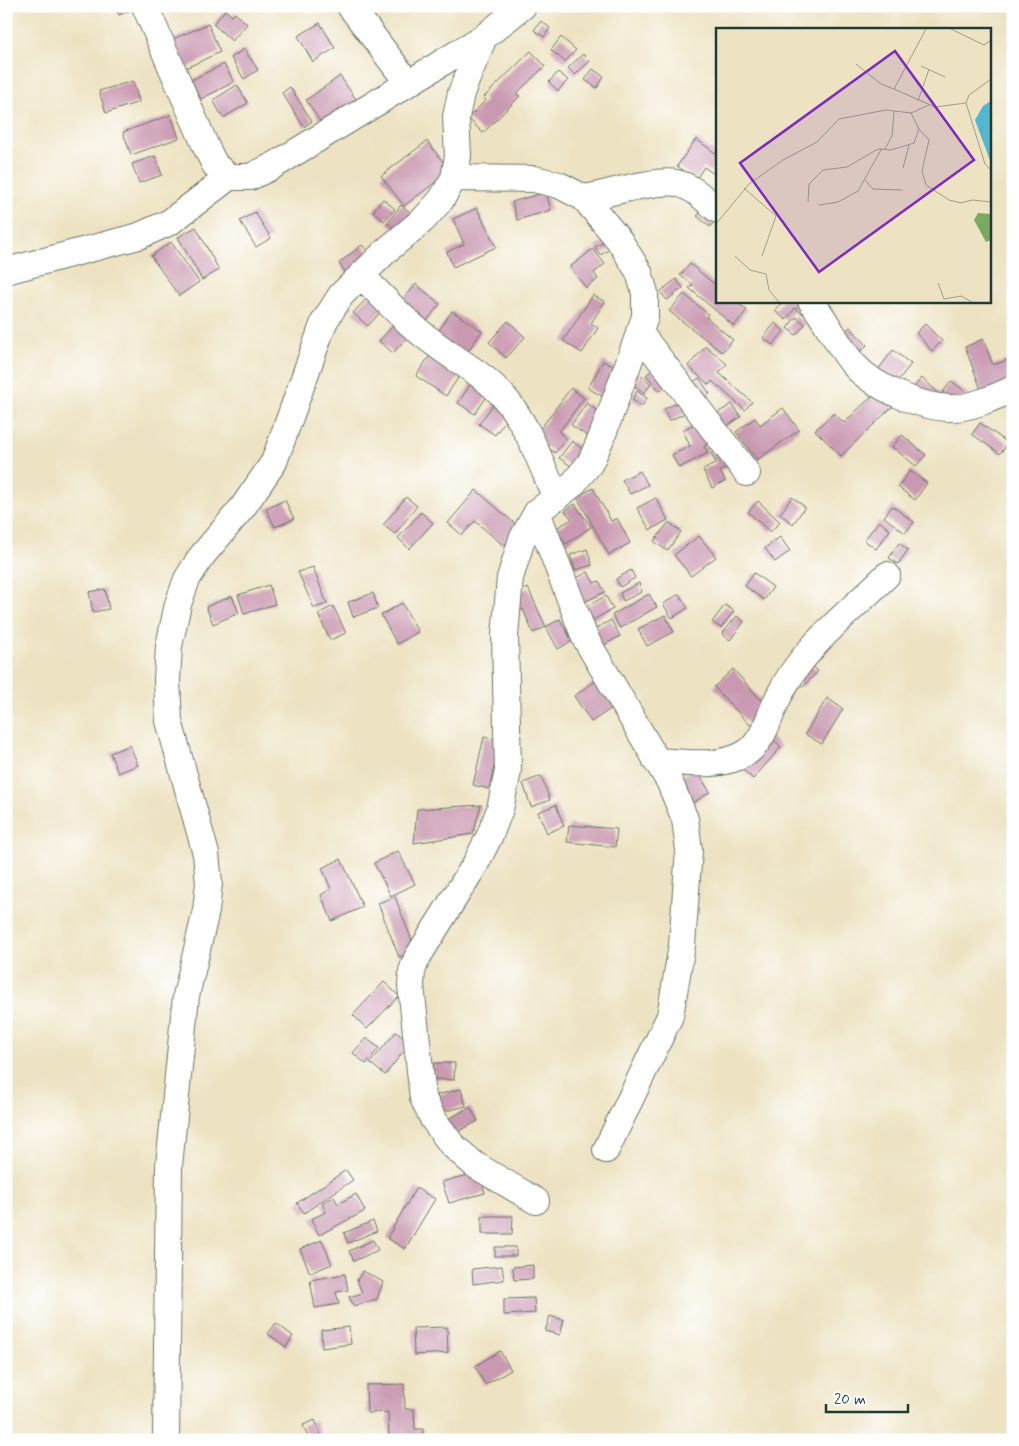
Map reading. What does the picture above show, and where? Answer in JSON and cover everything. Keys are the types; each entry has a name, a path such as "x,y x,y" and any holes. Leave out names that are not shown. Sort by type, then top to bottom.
{"street":[{"path":"145,6 215,166 230,177 250,177 273,166 484,37 523,6"},
{"path":"350,6 408,83"},
{"path":"166,1440 169,1166 186,996 206,911 209,883 206,854 168,721 167,680 169,646 178,604 187,579 201,557 243,507 274,462 324,322 341,295 424,219 441,200 456,167 456,117 461,93 484,37"},
{"path":"456,167 534,179 559,185 584,198 619,240 639,272 646,293 644,317 603,434 590,463 572,485 547,505 522,539 510,578 505,636 508,771 500,809 476,863 417,958 412,971 411,986 423,1098 433,1119 452,1145 475,1165 536,1201"},
{"path":"6,271 139,236 170,222 230,177"},
{"path":"584,198 658,183 676,183 693,189 716,208"},
{"path":"361,276 409,323 433,343 485,378 504,397 521,420 585,638 670,784 685,819 689,850 679,970 670,1016 606,1150"},
{"path":"812,302 855,365 880,385 915,402 954,408 981,402 1013,389"},
{"path":"639,332 747,473"},
{"path":"656,761 710,764 732,759 748,752 762,734 792,671 809,651 887,575"}],"building":[{"path":"115,6 139,6 119,15"},
{"path":"225,10 232,16 235,13 247,24 232,41 213,24"},
{"path":"541,21 550,28 544,37 534,30"},
{"path":"320,23 335,48 313,62 298,36"},
{"path":"208,24 220,52 186,68 173,39"},
{"path":"561,37 576,50 565,62 551,50"},
{"path":"244,49 258,70 244,79 231,58"},
{"path":"531,51 545,66 516,94 520,96 483,133 468,118 486,100 483,98"},
{"path":"583,54 590,61 575,75 568,68"},
{"path":"224,64 234,82 201,99 191,80"},
{"path":"593,69 604,77 597,88 585,80"},
{"path":"558,72 568,80 558,91 549,82"},
{"path":"340,76 362,108 327,132 306,100"},
{"path":"133,81 139,102 106,113 99,91"},
{"path":"237,85 248,103 223,118 213,100"},
{"path":"290,87 312,121 304,127 282,93"},
{"path":"171,115 179,138 131,155 123,132"},
{"path":"696,139 716,154 716,171 714,174 704,167 696,179 677,166"},
{"path":"427,141 450,171 404,206 381,176"},
{"path":"155,156 162,175 139,183 132,164"},
{"path":"546,192 551,210 517,220 512,202"},
{"path":"383,199 395,209 384,221 373,211"},
{"path":"401,205 415,216 401,234 387,223"},
{"path":"707,206 716,215 716,220 710,227 697,216"},
{"path":"477,208 496,247 453,267 447,252 464,244 453,219"},
{"path":"255,212 271,238 256,247 240,221"},
{"path":"196,227 219,270 202,280 178,237"},
{"path":"608,240 612,248 600,255 595,247"},
{"path":"171,242 199,282 179,296 151,256"},
{"path":"362,245 371,256 347,275 339,263"},
{"path":"593,249 605,264 594,273 598,279 586,288 570,267"},
{"path":"690,264 716,285 716,302 736,302 747,310 734,326 689,288 693,285 680,275"},
{"path":"676,279 683,288 667,300 660,292"},
{"path":"416,284 440,304 423,326 398,306"},
{"path":"372,293 386,306 368,326 353,313"},
{"path":"684,294 708,314 706,317 733,340 722,352 669,311"},
{"path":"593,295 605,302 591,323 598,328 582,353 563,341"},
{"path":"782,302 803,302 812,320 795,308 786,320 775,311"},
{"path":"452,311 482,331 463,359 433,339"},
{"path":"796,317 805,324 796,335 787,328"},
{"path":"400,318 414,330 393,353 379,341"},
{"path":"508,321 525,337 506,358 489,342"},
{"path":"775,323 784,331 773,345 763,338"},
{"path":"925,324 942,341 932,351 916,333"},
{"path":"850,327 867,345 856,356 838,339"},
{"path":"983,339 993,365 1013,358 1013,380 982,392 965,347"},
{"path":"706,346 727,364 719,373 752,402 745,410 712,381 709,385 688,366"},
{"path":"434,349 464,369 446,396 416,376"},
{"path":"893,350 911,364 893,387 875,374"},
{"path":"603,361 620,370 605,398 588,388"},
{"path":"661,363 675,380 660,391 646,375"},
{"path":"640,375 651,384 644,393 633,384"},
{"path":"699,378 710,394 700,400 689,385"},
{"path":"922,378 941,395 951,381 970,395 932,404 913,388"},
{"path":"474,379 491,390 475,414 458,403"},
{"path":"571,388 584,398 559,432 566,438 555,453 534,437"},
{"path":"878,390 893,406 841,456 815,430 834,413 844,423"},
{"path":"637,391 647,398 642,406 632,400"},
{"path":"687,398 693,409 669,421 664,409"},
{"path":"495,402 511,413 495,435 479,424"},
{"path":"587,403 605,417 590,438 571,425"},
{"path":"732,404 741,417 722,429 713,416"},
{"path":"783,408 799,430 757,460 736,432 755,418 760,425"},
{"path":"700,421 711,443 704,446 708,453 679,468 672,455 690,446 683,430"},
{"path":"980,423 1008,443 1000,454 972,434"},
{"path":"902,435 926,455 916,466 892,447"},
{"path":"572,441 592,456 580,472 559,458"},
{"path":"718,444 729,467 720,471 725,481 712,488 703,470 716,463 709,449"},
{"path":"640,471 648,485 630,494 622,480"},
{"path":"910,471 927,483 915,500 898,487"},
{"path":"593,488 611,521 617,518 630,543 609,555 577,497"},
{"path":"476,490 520,528 504,546 475,521 462,535 448,523"},
{"path":"406,497 417,506 395,534 383,525"},
{"path":"792,497 805,507 793,524 780,514"},
{"path":"656,498 668,520 650,530 637,508"},
{"path":"285,500 294,519 275,527 266,509"},
{"path":"758,501 780,522 770,532 748,512"},
{"path":"575,504 591,527 566,544 555,529 572,519 565,511"},
{"path":"892,506 914,522 905,533 884,517"},
{"path":"421,512 433,523 409,549 398,538"},
{"path":"879,521 890,530 876,549 864,540"},
{"path":"669,522 681,532 667,551 654,541"},
{"path":"699,536 716,557 691,576 674,555"},
{"path":"780,537 790,551 775,562 765,548"},
{"path":"899,543 908,550 898,564 889,558"},
{"path":"587,549 592,565 575,570 570,555"},
{"path":"313,567 327,604 314,608 298,572"},
{"path":"631,570 635,578 620,587 616,579"},
{"path":"588,572 594,583 599,581 605,592 584,602 573,580"},
{"path":"754,573 773,587 764,600 745,586"},
{"path":"639,583 642,592 623,601 620,593"},
{"path":"269,585 275,604 244,614 238,595"},
{"path":"528,588 546,627 533,633 523,609 517,612 510,596"},
{"path":"105,589 109,609 93,612 89,592"},
{"path":"373,593 378,608 353,617 348,602"},
{"path":"649,594 657,607 620,628 612,615"},
{"path":"679,594 688,608 672,618 663,604"},
{"path":"232,596 239,613 213,624 206,607"},
{"path":"606,596 613,609 593,620 585,607"},
{"path":"402,603 418,632 397,644 381,615"},
{"path":"725,605 734,611 721,628 712,622"},
{"path":"333,606 346,633 330,640 318,614"},
{"path":"665,615 674,632 647,646 638,629"},
{"path":"737,616 744,622 730,640 722,634"},
{"path":"560,619 572,641 558,649 546,627"},
{"path":"611,620 620,636 601,647 592,631"},
{"path":"810,664 818,671 803,687 795,680"},
{"path":"733,669 768,708 750,725 714,687"},
{"path":"603,676 621,702 591,722 574,696"},
{"path":"827,698 843,709 822,744 805,734"},
{"path":"770,736 781,747 753,779 741,768"},
{"path":"484,737 500,741 489,789 473,785"},
{"path":"130,745 138,765 118,773 110,753"},
{"path":"695,768 710,792 691,804 676,780"},
{"path":"541,776 550,800 531,807 523,783"},
{"path":"481,805 473,834 414,843 417,809"},
{"path":"556,805 564,826 547,833 538,812"},
{"path":"569,825 617,829 615,847 567,842"},
{"path":"398,851 415,884 391,896 374,863"},
{"path":"341,859 363,907 332,921 321,895 331,889 322,868"},
{"path":"395,897 416,951 399,957 378,903"},
{"path":"384,982 399,996 367,1029 353,1015"},
{"path":"396,1032 410,1043 385,1075 370,1063"},
{"path":"366,1038 379,1048 366,1064 353,1053"},
{"path":"434,1063 455,1063 454,1080 434,1079"},
{"path":"461,1089 466,1106 442,1112 437,1095"},
{"path":"470,1107 478,1121 450,1136 443,1122"},
{"path":"346,1170 353,1180 304,1213 297,1203"},
{"path":"479,1172 485,1193 449,1203 442,1182"},
{"path":"416,1188 435,1199 405,1249 387,1238"},
{"path":"356,1194 365,1211 319,1235 311,1219 326,1212 322,1203 334,1197 338,1204"},
{"path":"482,1216 513,1216 512,1234 482,1234"},
{"path":"373,1221 377,1231 348,1243 344,1233"},
{"path":"322,1240 332,1264 310,1273 300,1249"},
{"path":"373,1240 378,1250 354,1261 349,1251"},
{"path":"495,1247 516,1247 516,1256 495,1256"},
{"path":"533,1265 533,1279 514,1280 513,1267"},
{"path":"502,1266 504,1280 473,1284 472,1269"},
{"path":"363,1271 383,1282 377,1299 354,1306 349,1297 362,1293 357,1280"},
{"path":"345,1274 348,1290 336,1292 339,1304 315,1308 310,1280"},
{"path":"534,1298 535,1313 504,1315 504,1299"},
{"path":"550,1316 564,1320 560,1335 545,1331"},
{"path":"276,1323 293,1336 286,1347 268,1334"},
{"path":"349,1327 351,1344 322,1348 321,1330"},
{"path":"447,1327 448,1353 414,1355 413,1328"},
{"path":"500,1351 511,1370 485,1385 475,1366"},
{"path":"404,1384 405,1409 414,1409 415,1429 423,1429 423,1440 389,1440 388,1412 367,1413 366,1385"},
{"path":"315,1420 323,1440 309,1440 303,1425"}]}
